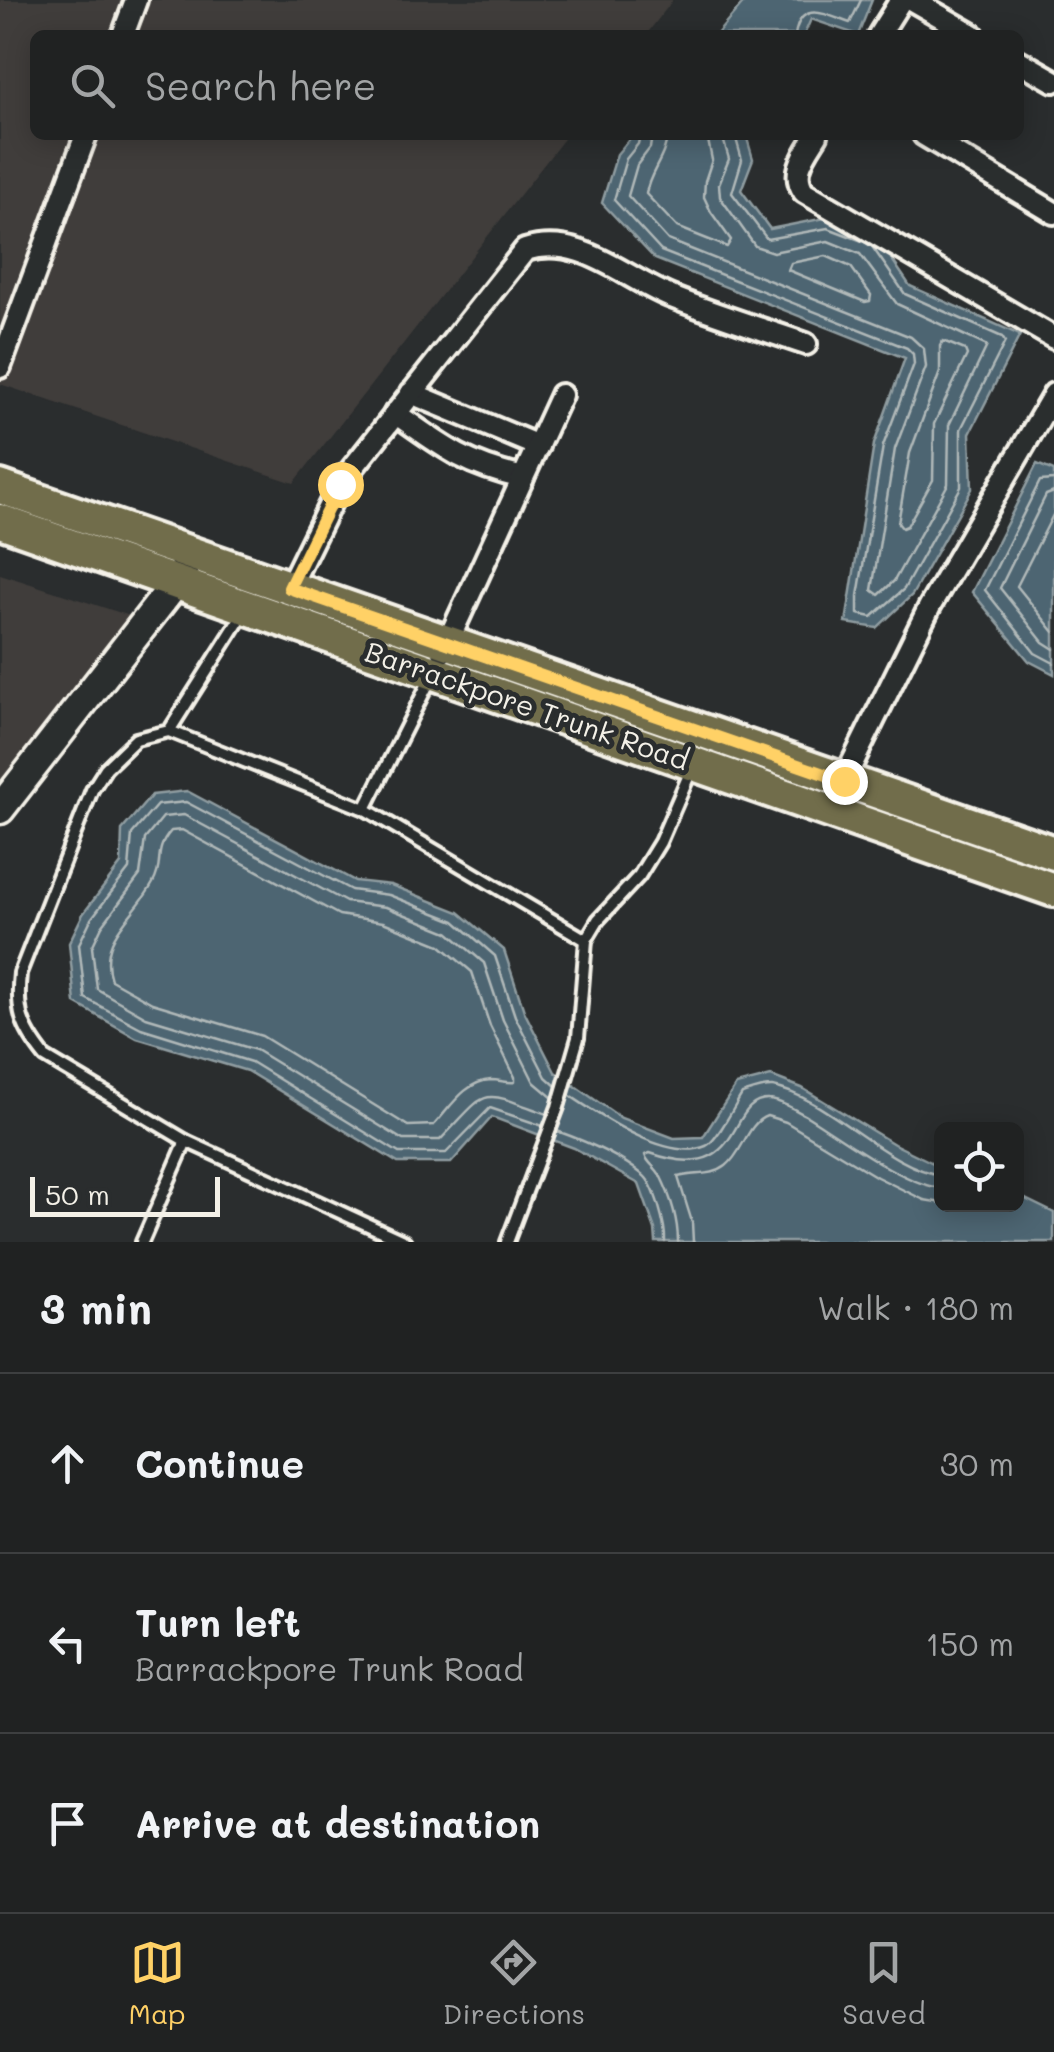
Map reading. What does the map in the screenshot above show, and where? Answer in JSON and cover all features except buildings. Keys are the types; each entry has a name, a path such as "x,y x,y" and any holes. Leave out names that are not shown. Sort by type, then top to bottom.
{"main road":[{"name":"Barrackpore Trunk Road","path":"0,487 1054,853"},
{"name":"Barrackpore Trunk Road","path":"0,521 1054,890"}],"street":[{"path":"126,30 136,0"},
{"path":"881,30 901,0"},
{"path":"912,0 964,30"},
{"path":"1024,64 1054,81"},
{"path":"0,367 84,140"},
{"path":"814,140 798,171 798,183 804,192 1054,338"},
{"path":"932,140 1054,214"},
{"path":"289,588 340,484 524,250 558,244 593,256 674,298 806,344"},
{"path":"411,394 538,446"},
{"path":"828,812 930,606 1054,394"},
{"path":"433,674 561,395"},
{"path":"395,413 454,455 480,468 523,478"},
{"path":"0,809 175,584 190,554"}],"lane":[{"path":"168,731 246,608"},
{"path":"365,809 433,674"},
{"path":"405,1242 186,1140 45,1058 28,1036 16,1004 20,973 92,790 106,768 136,739 168,731 365,809 586,940"},
{"path":"507,1242 543,1150 578,1038 586,940 598,920 639,876 660,842 694,763"},
{"path":"142,1242 186,1140"}],"shaded area":[{"path":"0,0 673,0 650,30 30,30 30,140 563,140 294,483 0,384"},
{"path":"0,574 155,624 0,827"}],"water":[{"path":"746,0 872,0 860,30 843,30 811,19 806,30 720,30"},
{"path":"629,140 747,140 753,159 741,190 770,229 830,217 876,236 910,286 1020,335 970,433 972,489 912,595 877,628 846,623 874,444 905,358 655,259 602,203 617,154"},
{"path":"1037,464 1054,471 1054,674 1029,661 972,592"},
{"path":"187,791 355,881 391,885 459,912 504,950 524,1011 555,1072 621,1118 674,1138 703,1137 736,1085 771,1076 802,1088 934,1164 934,1212 1024,1212 1024,1198 1054,1213 1054,1242 656,1242 639,1184 574,1148 492,1117 451,1163 398,1163 247,1071 137,1038 75,1003 69,943 83,914 121,864 122,830 152,795"}],"route":[{"path":"340,484 289,588 844,781"}]}
